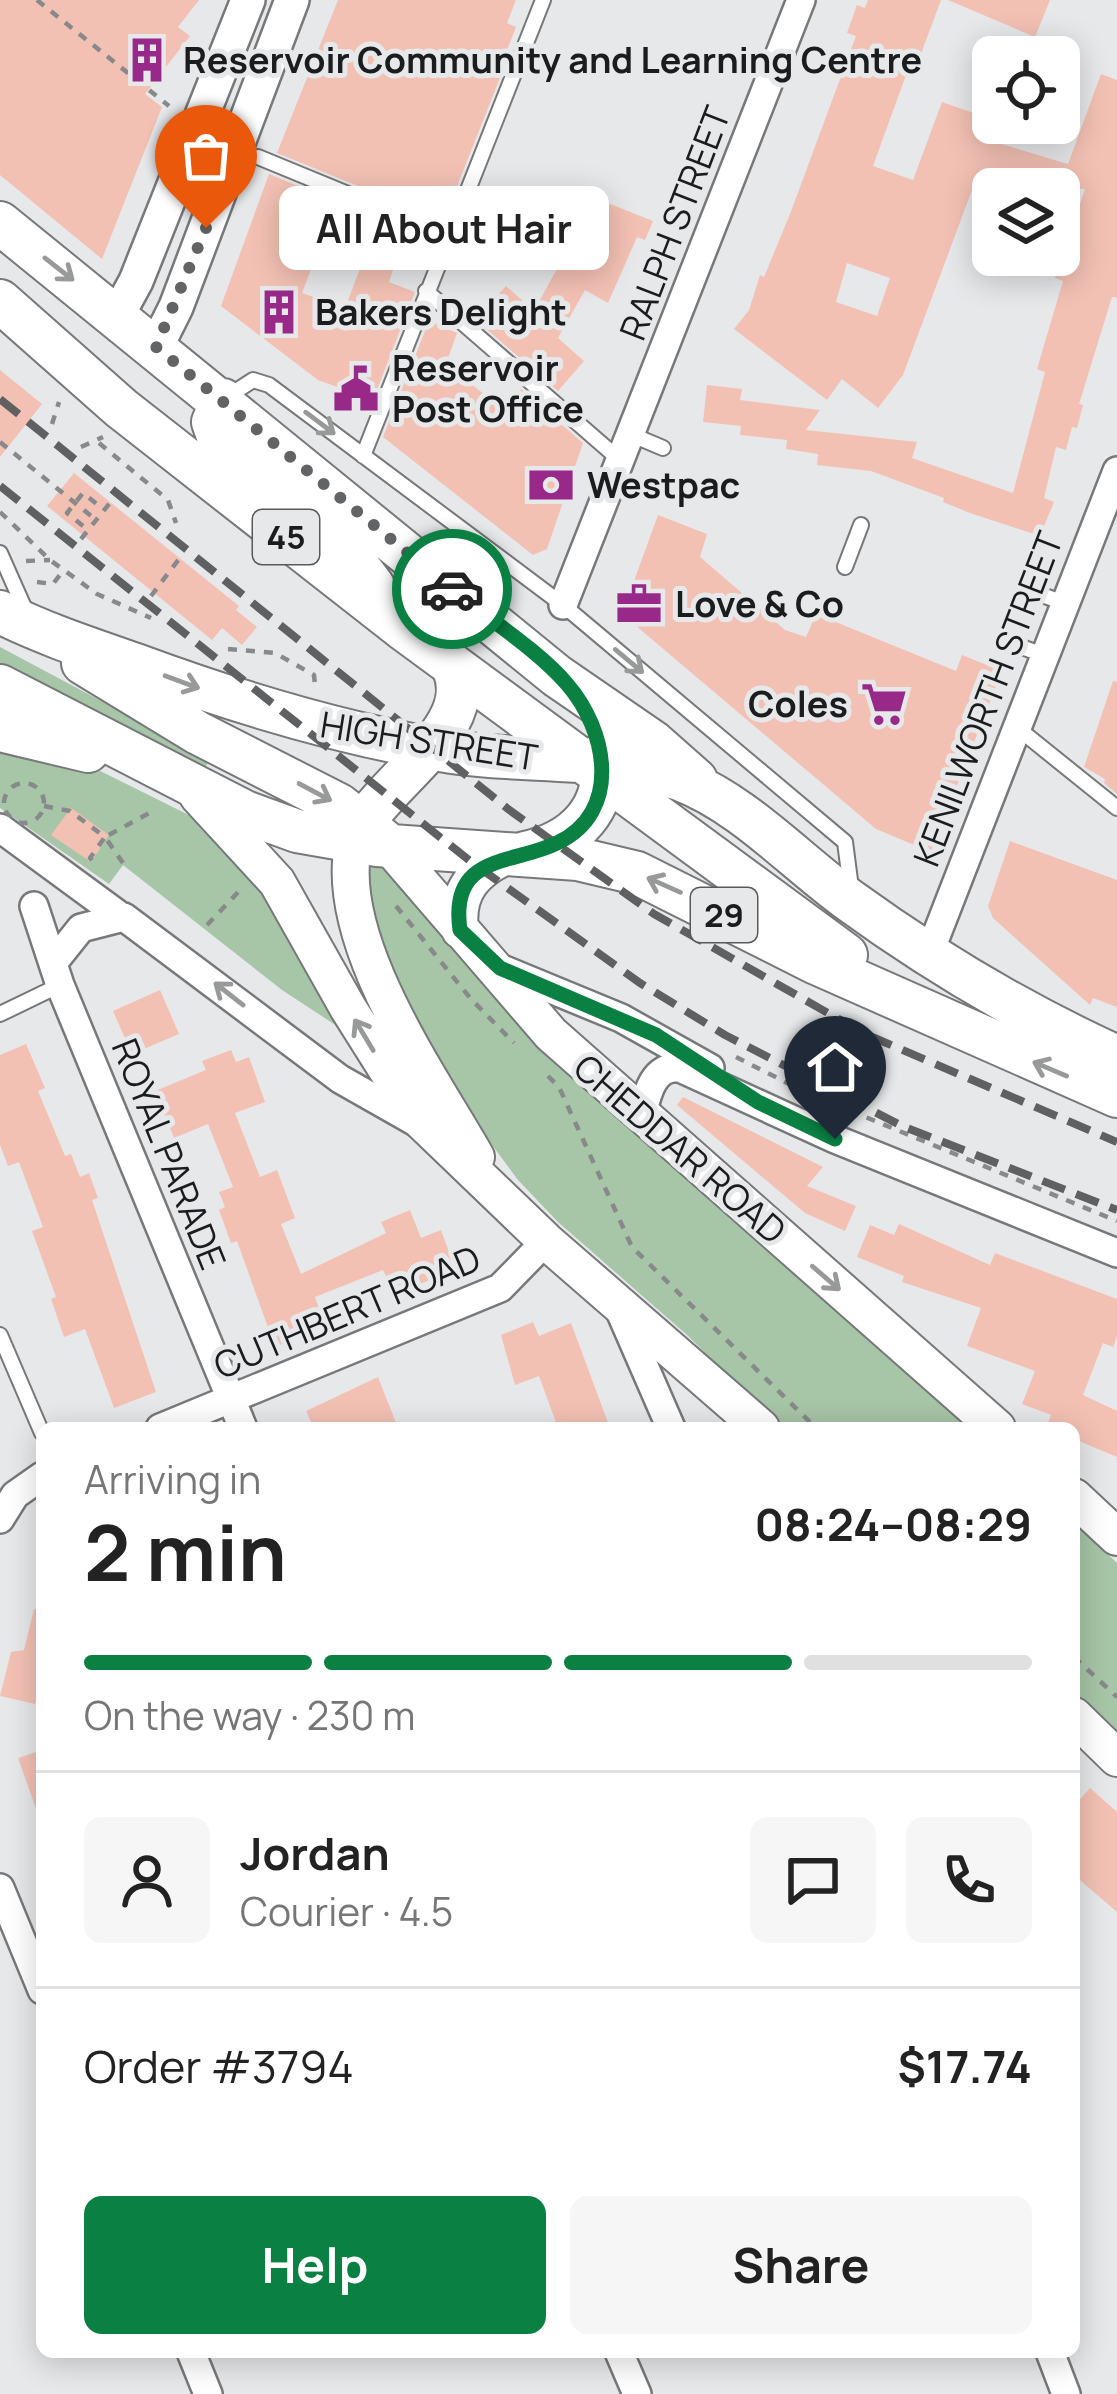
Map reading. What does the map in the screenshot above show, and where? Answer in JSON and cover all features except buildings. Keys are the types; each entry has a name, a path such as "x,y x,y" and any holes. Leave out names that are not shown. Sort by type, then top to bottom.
{"main road":[{"name":"45","path":"0,223 567,683 653,742 731,808"},
{"name":"45","path":"0,301 97,413 599,768 740,879 920,1008"},
{"path":"97,413 117,316"},
{"path":"97,413 156,347"},
{"path":"223,400 213,422 219,439 335,536 402,628"},
{"name":"HIGH STREET","path":"19,615 235,700 431,748 675,778 731,808 853,903 929,954 1028,1014 1117,1057"},
{"name":"HIGH STREET","path":"19,615 143,702 303,785 369,836"},
{"path":"452,665 459,689 454,709 369,836 350,894 403,1030 493,1186"},
{"path":"460,930 459,908 470,882 485,867 556,844 576,830 597,804 596,735 567,683"},
{"name":"HIGH STREET","path":"0,686 161,784 275,823 589,860 637,873 814,962 1117,1096"},
{"path":"0,730 161,784 228,825 277,882 391,1081 430,1130 618,1306 753,1422"},
{"name":"CHEDDAR ROAD","path":"369,836 488,960 550,1034 990,1422"},
{"path":"1080,1503 1117,1537"},
{"path":"1080,1722 1117,1758"}],"street":[{"path":"117,316 136,281 248,0"},
{"path":"156,347 179,299 292,0"},
{"name":"RALPH STREET","path":"563,605 801,0"},
{"name":"KENILWORTH STREET","path":"929,954 1117,471"},
{"path":"0,828 120,916 141,926 340,1079 430,1130"},
{"name":"ROYAL PARADE","path":"34,906 57,974 240,1422"},
{"path":"57,974 81,928 120,916"},
{"path":"488,960 523,980 656,1035 758,1102"},
{"path":"642,1115 651,1084 671,1067 1117,1253"},
{"name":"CUTHBERT ROAD","path":"175,1422 505,1286 547,1241"},
{"path":"618,1306 667,1422"},
{"path":"0,1519 15,1495 36,1480"},
{"path":"0,1888 36,1975"},
{"path":"193,2358 208,2394"},
{"path":"622,2358 637,2394"},
{"path":"1052,2358 1066,2394"}],"lane":[{"path":"363,456 543,0"},
{"path":"258,157 450,236"},
{"path":"426,291 477,341 621,458 646,490"},
{"path":"223,400 249,382 259,381 563,605 845,842 853,903"},
{"path":"621,458 663,448"},
{"path":"845,567 861,525"},
{"path":"0,553 19,615"},
{"path":"1034,592 1064,603"},
{"path":"1013,644 1044,655"},
{"path":"1015,726 1117,808"},
{"path":"0,1014 57,974"},
{"path":"0,1335 37,1422"}],"path":[{"path":"37,0 169,106"},
{"path":"52,424 97,413"},
{"path":"81,447 97,413"},
{"path":"97,413 168,500 176,523"},
{"path":"0,442 96,520"},
{"path":"83,526 67,513 83,493 98,505"},
{"path":"81,539 112,499"},
{"path":"0,512 50,560 97,594 148,616"},
{"path":"18,527 21,517"},
{"path":"152,596 182,555"},
{"path":"19,615 33,582 52,584 63,570"},
{"path":"228,649 286,656 314,675 316,690"},
{"path":"28,783 41,792 44,806 37,818 21,822 8,815 4,800 12,787 28,783"},
{"path":"97,865 90,858 105,837 161,784"},
{"path":"44,806 70,811 105,837 122,862"},
{"path":"207,925 250,880"},
{"path":"394,903 470,999 514,1043"},
{"path":"544,1072 559,1087 632,1247 810,1422"},
{"path":"1080,1663 1117,1697"}],"green space":[{"path":"0,647 210,759 201,775 0,669"},
{"path":"0,742 80,761 205,823 276,910 340,1028 282,990 123,865 109,884 0,808"},
{"path":"379,862 966,1422 775,1422 687,1335 558,1222 518,1180 462,1104 415,1021 368,907 368,863"},
{"path":"1080,1528 1117,1563 1117,1745 1080,1709"}],"railway":[{"path":"0,399 508,809 654,914 863,1033 1117,1142"},
{"path":"0,486 470,861 640,983 725,1035 902,1126 1117,1210"}],"way so far":[{"path":"206,228 156,347 452,589"}],"place":[{"name":"Reservoir Community and Learning Centre","path":"147,60"},
{"name":"All About Hair","path":"206,228"},
{"name":"Bakers Delight","path":"279,312"},
{"name":"Reservoir Post Office","path":"356,389"},
{"name":"Westpac","path":"551,485"},
{"name":"Love & Co","path":"639,604"},
{"name":"Coles","path":"884,704"}],"route":[{"path":"452,589 567,683 596,735 604,779 599,799 576,830 556,844 510,854 474,876 460,901 460,930 500,968 656,1035 758,1102 835,1139"}]}
